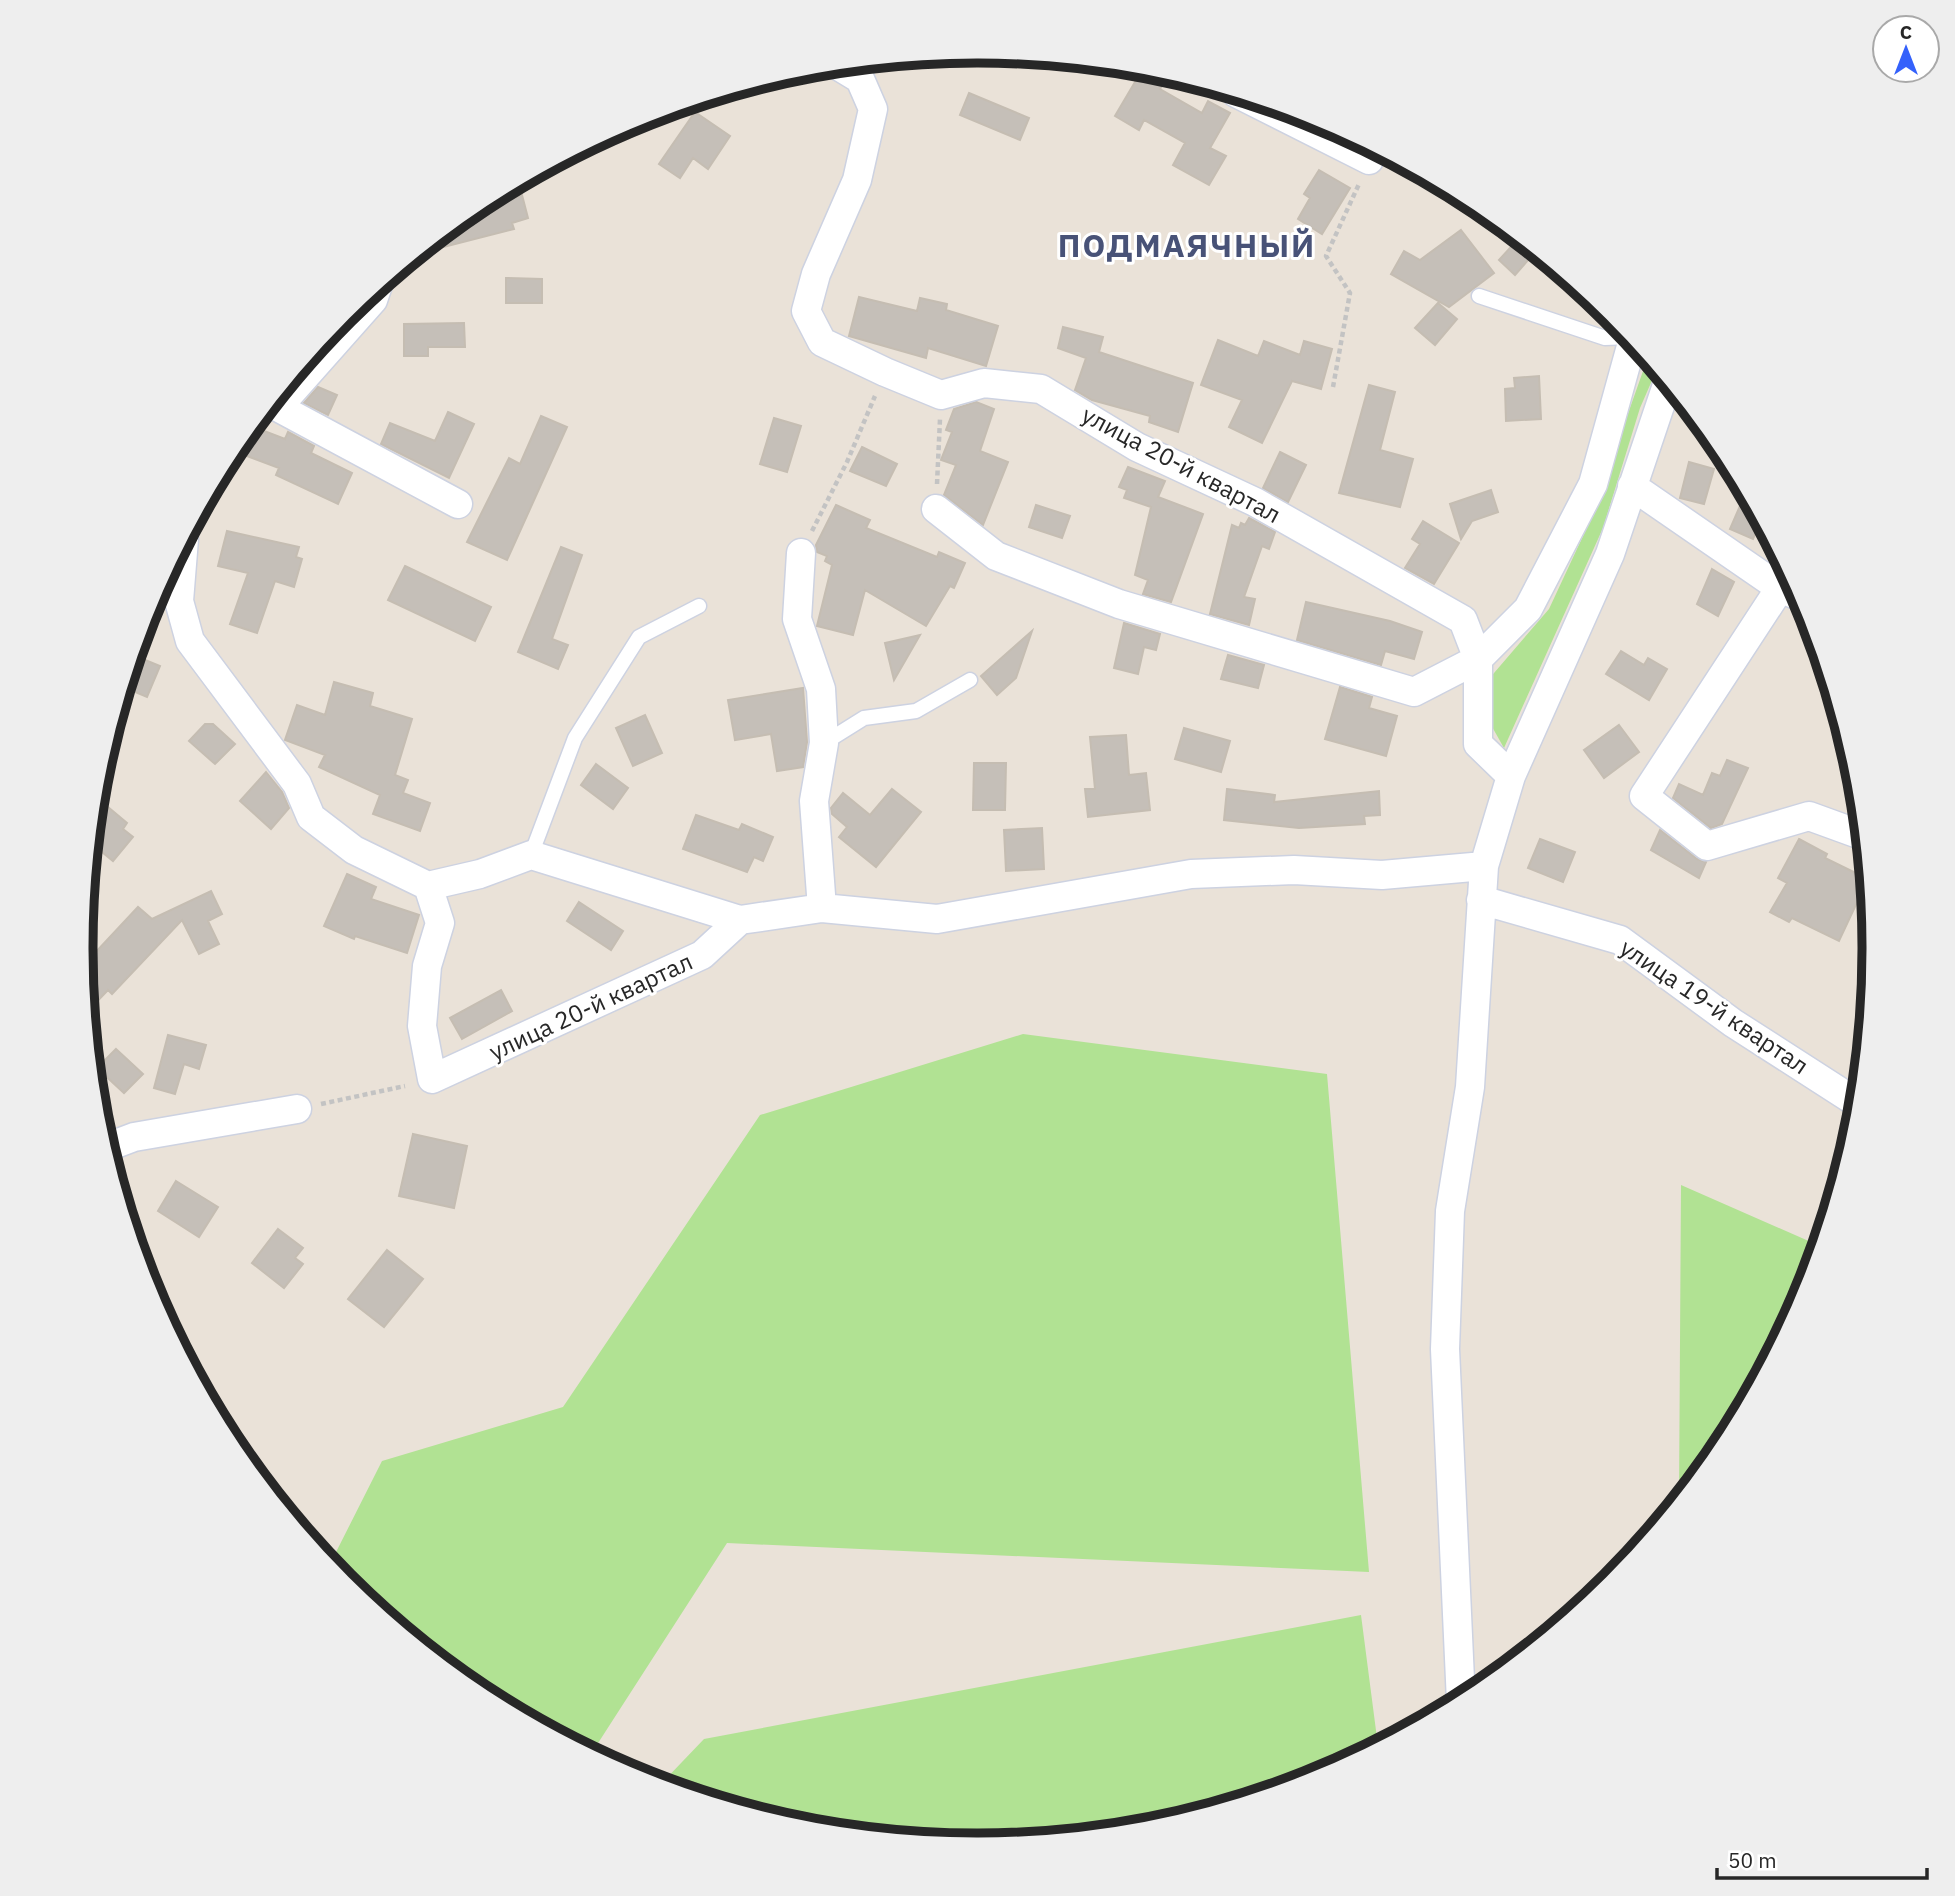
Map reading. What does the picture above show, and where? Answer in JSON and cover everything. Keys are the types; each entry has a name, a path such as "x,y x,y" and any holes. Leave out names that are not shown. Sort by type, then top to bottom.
{"street":[{"path":"850,73 860,79 873,109 857,180 816,274 806,311 822,342 941,395"},
{"path":"1291,121 1369,160"},
{"path":"312,365 352,322"},
{"path":"936,509 996,556 1119,604 1414,692 1478,659 1528,609 1593,484 1629,349"},
{"name":"улица 20-й квартал","path":"941,395 984,383 1041,389 1137,447 1255,502 1463,620 1478,659 1478,744 1511,776"},
{"path":"1460,1689 1446,1349 1450,1211 1470,1087 1484,866 1511,776 1610,554 1665,391"},
{"path":"278,406 458,504"},
{"path":"1632,486 1786,589"},
{"path":"801,553 797,619 821,689 824,743 814,801 822,908"},
{"path":"182,561 179,601 191,641 298,784 311,817 354,850 428,886 480,874 531,855 740,920 822,908 937,919 1191,874 1294,870 1382,875 1484,866"},
{"path":"1789,597 1644,796 1707,846 1809,816 1855,833"},
{"path":"428,886 440,923 427,966 422,1026 432,1079"},
{"name":"улица 19-й квартал","path":"1481,900 1620,940 1733,1023 1849,1098"},
{"name":"улица 20-й квартал","path":"432,1079 702,955 740,920"},
{"path":"115,1144 134,1137 297,1109"}],"lane":[{"path":"1479,296 1605,338 1618,338"},
{"path":"531,855 575,738 639,637 699,606"},
{"path":"824,743 864,718 916,711 970,680"}],"path":[{"path":"1333,387 1350,293 1326,256 1369,160"},
{"path":"801,553 848,462 885,372"},
{"path":"936,509 941,395"},
{"path":"297,1109 432,1079"}],"green space":[{"path":"1645,366 1654,377 1640,408 1603,528 1504,748 1491,725 1488,680 1549,609 1590,521"},
{"path":"1023,1034 1327,1074 1369,1572 727,1543 596,1746 486,1684 439,1650 394,1613 334,1555 382,1461 563,1407 760,1115"},
{"path":"1681,1185 1812,1242 1795,1287 1744,1391 1679,1488"},
{"path":"1361,1615 1377,1738 1316,1766 1207,1803 1093,1825 978,1833 920,1831 805,1816 748,1803 668,1777 704,1739"}],"building":[{"path":"1137,78 1164,83 1160,89 1202,113 1208,101 1230,113 1210,148 1226,156 1209,185 1173,165 1185,143 1144,120 1139,130 1115,116"},
{"path":"969,93 1029,118 1020,140 960,115"},
{"path":"695,112 730,136 708,169 693,158 680,178 659,164"},
{"path":"1319,170 1350,188 1322,234 1298,219 1310,198 1304,194"},
{"path":"522,195 528,218 512,223 514,229 435,249 486,212 506,200"},
{"path":"1461,230 1494,273 1449,307 1391,274 1404,251 1420,260"},
{"path":"1513,244 1530,258 1515,275 1499,260"},
{"path":"506,278 542,279 542,303 506,303"},
{"path":"859,297 917,311 920,298 947,304 946,310 998,326 986,366 928,348 926,358 849,336"},
{"path":"1438,303 1457,319 1435,345 1415,328"},
{"path":"464,323 465,347 428,347 428,356 404,356 404,324"},
{"path":"1063,327 1103,337 1099,352 1193,383 1178,432 1149,422 1150,416 1092,400 1075,390 1086,358 1058,348"},
{"path":"1218,340 1258,356 1264,341 1300,355 1304,341 1332,349 1321,389 1292,381 1262,443 1229,427 1242,400 1201,385"},
{"path":"1539,376 1541,419 1506,421 1505,389 1515,388 1514,378"},
{"path":"1369,385 1395,392 1380,450 1413,459 1400,507 1339,493"},
{"path":"318,387 337,395 328,415 304,403"},
{"path":"976,402 994,409 980,451 1008,462 983,525 944,495 956,465 941,460 952,432 946,430 954,409"},
{"path":"448,412 474,424 449,478 381,444 390,423 435,441"},
{"path":"541,416 567,427 507,560 467,542 509,458 520,464"},
{"path":"774,418 801,426 787,472 760,464"},
{"path":"261,430 285,439 288,432 314,446 311,453 352,473 338,504 276,475 279,468 243,455"},
{"path":"862,447 897,464 886,486 850,471"},
{"path":"1280,452 1306,465 1288,502 1263,488"},
{"path":"1689,462 1714,469 1704,504 1680,498"},
{"path":"1128,467 1165,481 1158,497 1203,514 1171,602 1143,594 1148,580 1135,575 1151,507 1124,498 1127,490 1119,487"},
{"path":"1491,490 1498,512 1472,521 1461,539 1450,504"},
{"path":"1742,502 1757,530 1753,539 1730,529"},
{"path":"836,505 870,520 866,528 937,557 939,552 965,563 954,588 950,586 926,626 865,590 853,635 817,626 832,565 825,561 827,556 817,552 816,545"},
{"path":"1036,505 1070,516 1062,538 1029,527"},
{"path":"1249,518 1275,532 1269,549 1262,546 1244,597 1255,599 1249,625 1210,614 1232,525 1239,528 1241,523 1245,525"},
{"path":"1423,521 1459,543 1434,584 1405,568 1420,544 1412,539"},
{"path":"227,531 299,547 296,557 302,559 294,587 275,581 257,633 230,624 248,573 218,566"},
{"path":"561,547 582,555 552,639 568,645 558,669 518,652"},
{"path":"405,566 491,607 475,641 388,600"},
{"path":"1712,569 1734,582 1718,616 1697,604"},
{"path":"1306,602 1390,621 1422,632 1414,659 1385,651 1381,665 1297,640"},
{"path":"1124,623 1160,634 1156,650 1144,647 1138,674 1114,668"},
{"path":"1032,631 1016,678 997,695 981,676"},
{"path":"920,635 894,680 885,643"},
{"path":"1621,651 1644,665 1648,658 1667,669 1649,700 1606,674"},
{"path":"1228,655 1264,665 1258,688 1221,679"},
{"path":"141,658 160,666 147,697 131,690"},
{"path":"334,682 373,693 370,706 412,719 395,775 408,780 403,793 430,803 420,831 373,814 380,795 319,767 325,755 285,740 297,705 325,715"},
{"path":"1340,687 1372,697 1369,708 1397,716 1386,756 1325,739"},
{"path":"803,688 807,742 803,767 777,771 771,734 735,740 728,700"},
{"path":"645,715 662,753 633,766 616,728"},
{"path":"205,724 213,724 235,744 215,764 189,741"},
{"path":"1619,725 1639,752 1604,778 1584,750"},
{"path":"1184,728 1230,741 1221,772 1175,759"},
{"path":"1126,735 1129,775 1146,773 1150,810 1088,817 1085,789 1095,789 1090,737"},
{"path":"1727,760 1748,768 1722,824 1711,828 1673,798 1679,784 1703,795 1712,773 1720,776"},
{"path":"974,763 1006,763 1005,810 973,810"},
{"path":"596,764 628,788 613,809 581,785"},
{"path":"266,772 282,792 289,808 271,829 240,801"},
{"path":"892,789 921,812 876,867 839,837 847,827 832,814 831,808 843,793 870,815"},
{"path":"1227,789 1275,795 1274,802 1379,791 1380,815 1364,816 1365,824 1299,828 1224,820"},
{"path":"108,807 127,823 123,829 133,837 113,861 98,849 103,813"},
{"path":"696,815 739,830 742,824 773,837 763,861 754,857 747,872 683,849"},
{"path":"1042,828 1044,869 1006,871 1004,830"},
{"path":"1660,830 1697,859 1706,862 1699,878 1651,850"},
{"path":"1540,839 1575,852 1563,882 1528,868"},
{"path":"1799,839 1827,854 1825,858 1859,875 1861,894 1839,941 1792,918 1789,922 1770,912 1787,883 1778,878"},
{"path":"347,874 376,887 371,899 419,915 407,953 355,936 354,939 324,926"},
{"path":"211,891 222,914 208,921 219,944 199,954 182,920 112,994 108,990 94,1005 93,953 138,907 152,919"},
{"path":"579,902 623,931 611,950 567,921"},
{"path":"501,990 512,1011 462,1039 450,1018"},
{"path":"168,1035 206,1045 199,1069 184,1064 175,1094 154,1088"},
{"path":"116,1049 143,1074 124,1093 101,1072 100,1065"},
{"path":"413,1134 467,1146 454,1208 399,1196"},
{"path":"176,1181 218,1207 199,1237 158,1211"},
{"path":"278,1229 303,1248 295,1258 303,1264 284,1288 252,1263"},
{"path":"387,1250 423,1279 384,1327 348,1299"}],"district":[{"name":"ПОДМАЯЧНЫЙ","path":"1187,246"}]}
